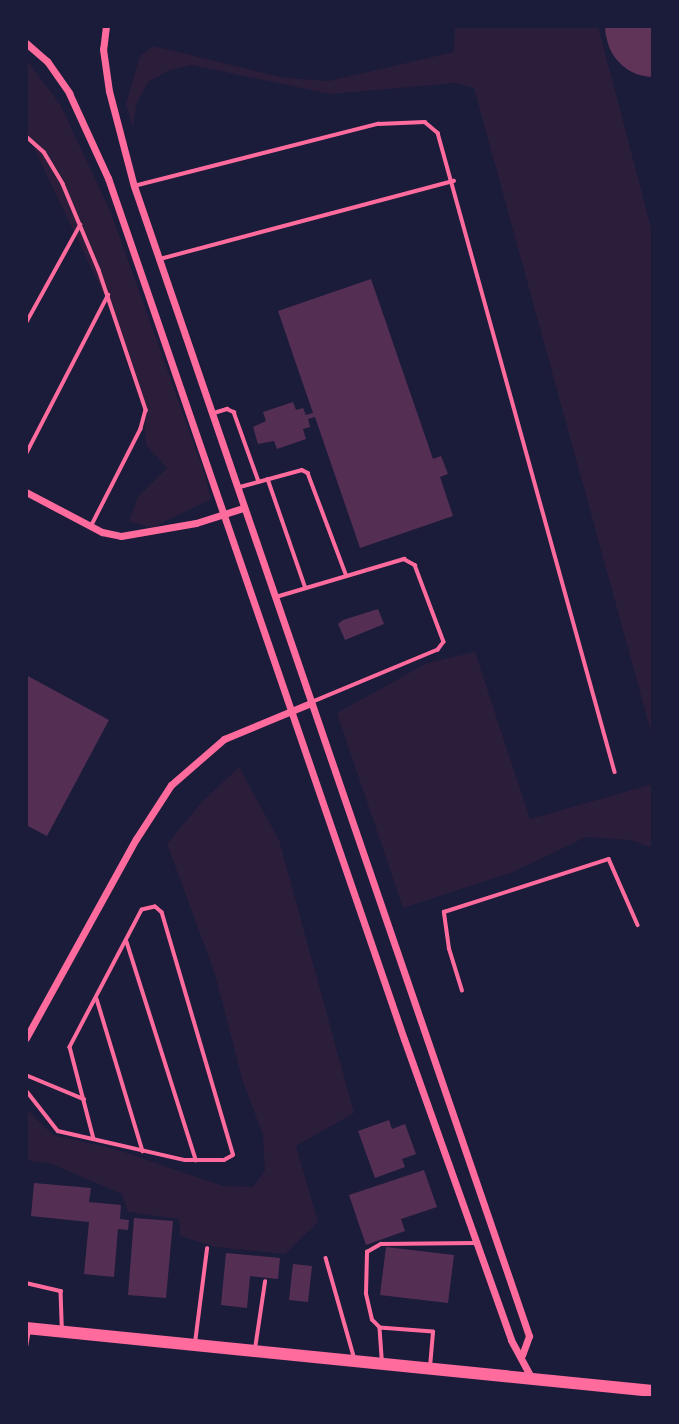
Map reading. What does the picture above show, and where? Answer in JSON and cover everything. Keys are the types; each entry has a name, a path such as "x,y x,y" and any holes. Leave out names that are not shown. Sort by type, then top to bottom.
{"main road":[{"path":"28,1328 652,1391"}],"street":[{"path":"106,26 103,49 109,91 134,187 529,1336 522,1355"},
{"path":"26,43 47,61 69,93 99,153 290,711 511,1340 522,1355 532,1380"},
{"path":"26,492 91,527 121,536 144,535 243,508"},
{"path":"26,1038 136,839 171,785 224,739 311,703"}],"lane":[{"path":"134,187 378,124 409,120 425,122 438,134 454,181 615,772"},
{"path":"26,136 50,163 80,225 108,295 146,410 141,429 91,527"},
{"path":"158,260 454,181"},
{"path":"26,323 80,225"},
{"path":"26,454 108,295"},
{"path":"212,414 227,409 234,412 259,482"},
{"path":"237,488 302,470 308,472 346,574"},
{"path":"268,479 306,587"},
{"path":"275,598 346,574 404,559 415,565 444,642 438,650 311,703"},
{"path":"462,991 449,949 444,912 609,859 638,925"},
{"path":"26,1090 58,1131 143,1151 196,1160 224,1160 233,1154 162,913 155,907 142,910 70,1047 94,1139"},
{"path":"126,940 196,1160"},
{"path":"96,997 143,1151"},
{"path":"26,1075 84,1100"},
{"path":"430,1369 433,1332 380,1328 372,1320 366,1294 367,1252 381,1244 477,1243"},
{"path":"195,1345 207,1249"},
{"path":"326,1258 356,1362"},
{"path":"255,1352 265,1282"},
{"path":"26,1283 61,1291 62,1332"},
{"path":"26,1347 28,1328"},
{"path":"380,1328 382,1365"},
{"path":"651,1398 652,1391"}],"shaded area":[{"path":"455,26 598,26 653,235 653,739 474,88 455,83 330,94 192,65 170,70 148,82 136,105 133,128 126,104 140,56 153,46 285,78 329,81 454,52"},
{"path":"26,59 60,104 111,213 204,472 211,499 152,528 129,521 138,497 167,468 146,445 143,405 121,331 26,131"},
{"path":"475,652 530,819 653,784 653,848 630,840 586,837 513,872 403,908 337,713 427,663"},
{"path":"239,767 279,840 354,1113 296,1146 318,1222 285,1254 216,1247 180,1236 179,1219 128,1212 122,1194 52,1164 26,1160 26,1109 53,1135 115,1149 223,1186 253,1187 265,1171 263,1135 242,1079 215,974 167,844 202,802"}],"building":[{"path":"371,279 433,459 441,456 448,474 440,477 453,516 360,548 315,417 308,419 310,427 303,429 306,439 277,449 274,441 258,444 253,427 266,421 263,412 293,402 296,410 303,408 306,415 313,413 278,311"},
{"path":"378,609 384,624 345,640 338,624"},
{"path":"26,675 109,720 47,836 26,825"},
{"path":"389,1120 392,1129 405,1124 416,1154 402,1159 405,1167 375,1178 358,1131"},
{"path":"424,1170 437,1207 401,1219 405,1231 366,1245 349,1195"},
{"path":"34,1183 91,1188 89,1202 121,1205 120,1219 129,1220 128,1230 118,1229 114,1277 84,1274 89,1222 31,1216"},
{"path":"134,1218 173,1221 166,1298 128,1295"},
{"path":"386,1247 454,1255 448,1303 380,1295"},
{"path":"226,1253 280,1258 278,1279 250,1276 247,1308 221,1305"},
{"path":"293,1264 312,1266 308,1302 289,1300"}],"taxiway":[{"path":"647,26 653,44"}],"runway":[{"path":"652,26 653,30"}]}
